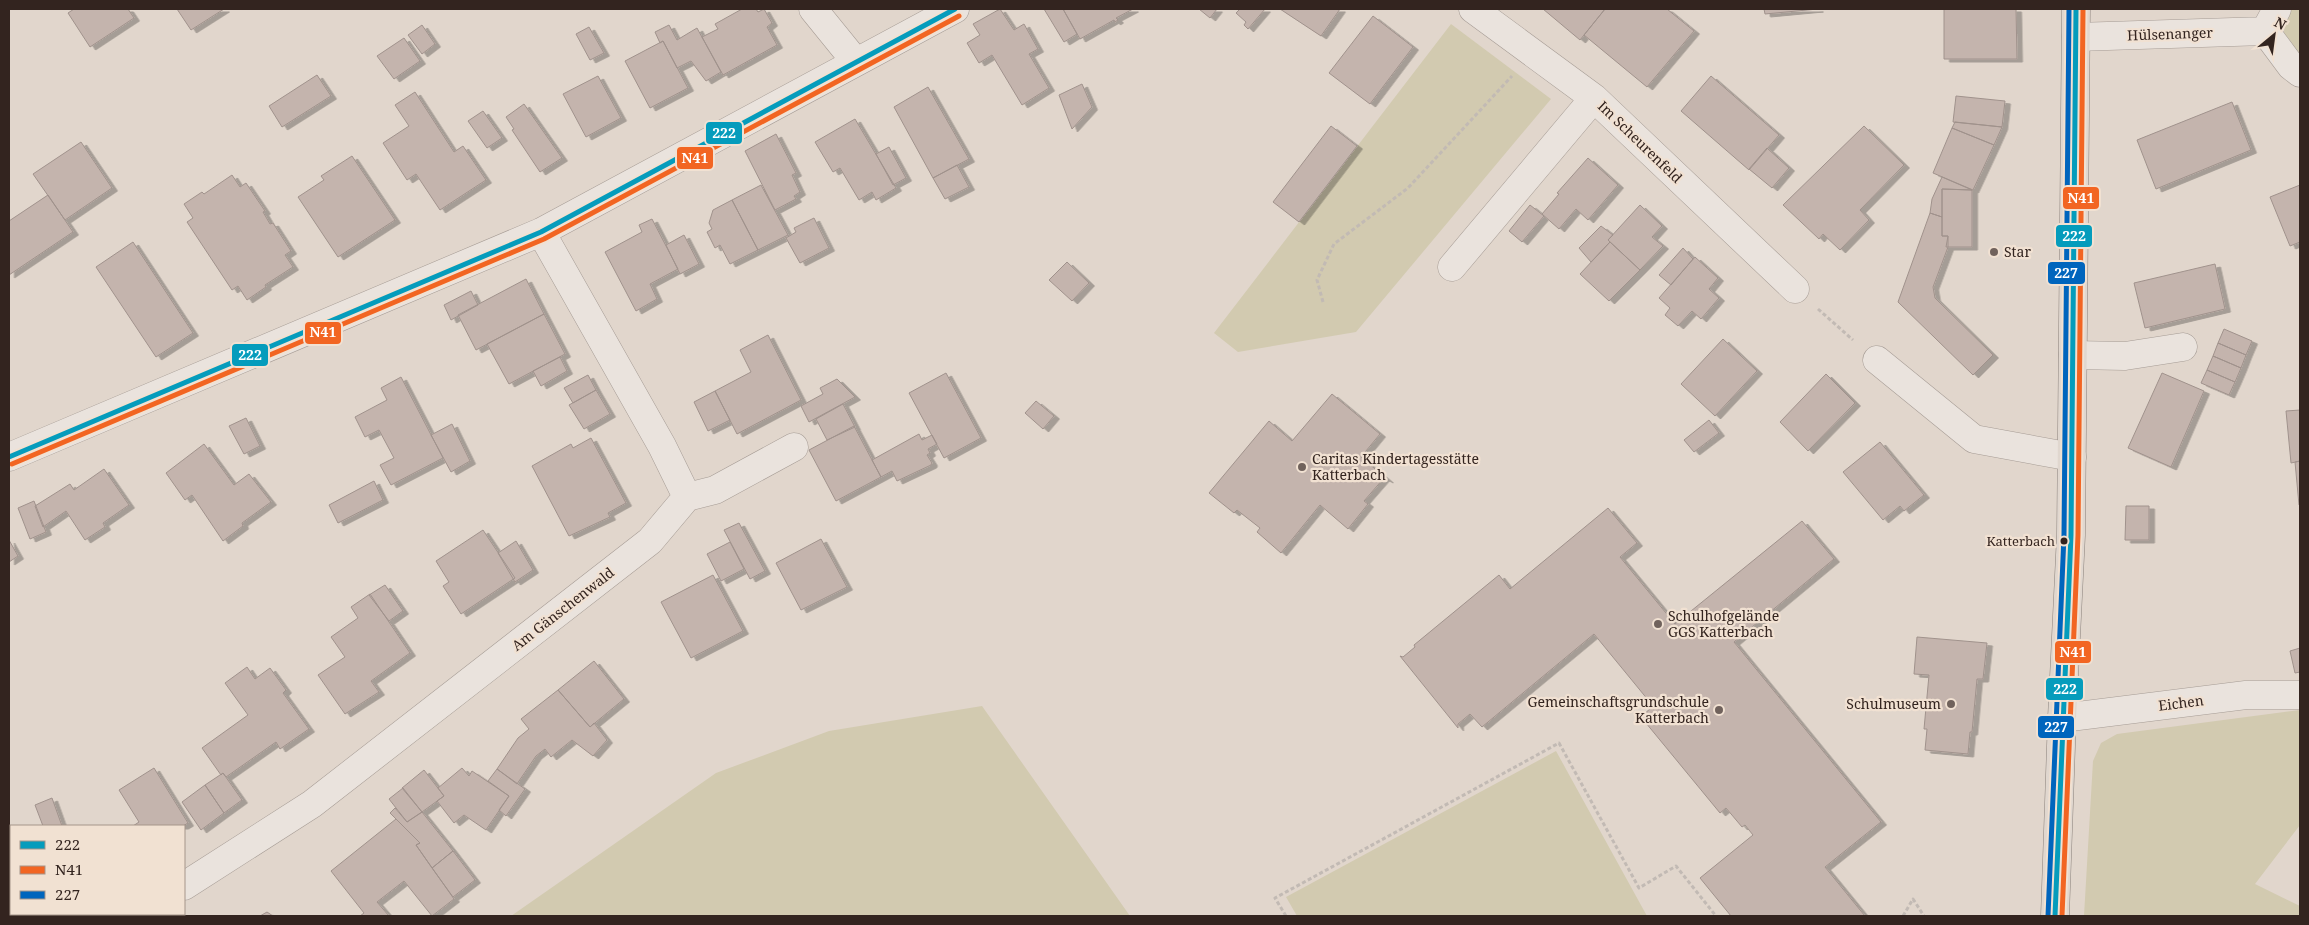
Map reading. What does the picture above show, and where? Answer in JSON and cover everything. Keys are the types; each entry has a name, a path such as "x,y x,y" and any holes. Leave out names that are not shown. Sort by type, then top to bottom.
{"main road":[{"path":"2056,916 2062,718 2071,535 2076,9"}],"street":[{"path":"813,9 856,62"},
{"path":"9,457 541,232 955,9"},
{"name":"Im Scheurenfeld","path":"1473,9 1594,98 1795,290"},
{"name":"Hülsenanger","path":"2076,37 2271,20 2292,66 2300,74"},
{"path":"1452,267 1594,98"},
{"path":"541,232 662,446 687,497 715,490 794,447"},
{"path":"2073,355 2126,356 2183,347"},
{"path":"1876,360 1974,439 2072,457"},
{"name":"Am Gänschenwald","path":"185,885 312,804 650,541 687,497"},
{"name":"Eichen","path":"2062,718 2246,695 2300,695"}],"path":[{"path":"1323,302 1317,280 1334,244 1408,188 1485,107 1531,52"},
{"path":"1795,290 1876,360"},
{"path":"1286,916 1276,898 1559,743 1639,888 1676,866 1716,916"},
{"path":"1902,916 1913,899 1924,916"}],"shaded area":[{"path":"2287,9 2300,9 2300,66 2283,38"},
{"path":"1451,24 1551,99 1356,332 1238,352 1214,333"},
{"path":"982,706 1130,916 511,916 716,773 829,731"},
{"path":"2300,710 2300,825 2255,884 2300,906 2300,916 2084,916 2093,761 2101,743 2117,734"},
{"path":"1556,751 1647,916 1297,916 1286,897"}],"building":[{"path":"74,9 128,9 134,18 90,47 68,13"},
{"path":"177,9 224,9 191,30"},
{"path":"742,9 756,9 758,12 764,9 772,23 767,27 777,45 723,75 702,37 718,29 715,24"},
{"path":"1000,9 1014,30 1024,24 1038,49 1029,54 1049,88 1022,105 992,55 979,63 967,43 980,35 973,24"},
{"path":"1044,9 1063,9 1077,34 1064,42"},
{"path":"1063,9 1133,9 1116,18 1118,20 1115,22 1114,20 1080,39"},
{"path":"1199,9 1217,9 1210,18"},
{"path":"1240,9 1265,9 1248,29 1244,25 1246,22 1236,13"},
{"path":"1280,9 1340,9 1321,36"},
{"path":"1543,9 1605,9 1580,40"},
{"path":"1605,9 1667,9 1694,31 1647,87 1584,35"},
{"path":"1764,9 1818,9 1765,14"},
{"path":"1944,9 2016,9 2017,59 1944,59"},
{"path":"1373,16 1413,47 1370,104 1329,73"},
{"path":"422,25 435,44 422,54 408,35"},
{"path":"669,25 677,40 697,28 721,72 706,81 691,61 677,68 663,41 660,43 655,32"},
{"path":"589,27 604,53 590,60 576,34"},
{"path":"404,38 420,61 394,79 377,56"},
{"path":"663,41 688,88 650,108 625,61"},
{"path":"317,75 331,96 282,127 269,106"},
{"path":"598,76 621,118 586,137 563,94"},
{"path":"1711,76 1779,135 1749,170 1681,111"},
{"path":"1082,84 1092,107 1072,129 1059,95"},
{"path":"928,87 969,159 933,178 894,107"},
{"path":"415,92 454,152 463,146 486,180 440,210 416,174 407,180 383,143 409,126 395,105"},
{"path":"1956,96 2005,101 2002,127 1953,122"},
{"path":"2232,102 2251,150 2156,189 2137,140"},
{"path":"524,104 562,158 540,172 512,130 514,129 506,117"},
{"path":"483,111 502,138 487,148 468,121"},
{"path":"855,119 896,188 876,200 872,192 859,200 840,168 833,172 815,142"},
{"path":"1955,122 2002,127 1994,145 1952,128"},
{"path":"1331,126 1357,146 1299,222 1273,202"},
{"path":"1864,126 1904,165 1860,210 1869,220 1840,250 1823,234 1819,239 1783,205"},
{"path":"1952,128 1994,145 1973,190 1933,173"},
{"path":"776,134 796,173 792,175 800,192 794,196 796,199 775,210 745,151"},
{"path":"81,142 112,188 65,220 33,174"},
{"path":"889,147 906,178 893,185 876,154"},
{"path":"1767,148 1789,168 1772,188 1749,169"},
{"path":"352,156 395,220 338,257 298,197 324,180 321,176"},
{"path":"1588,158 1618,185 1588,220 1576,209 1559,229 1542,214 1559,194 1557,193"},
{"path":"957,165 969,187 945,199 933,178"},
{"path":"232,175 240,187 246,183 265,211 263,212 270,224 273,223 291,251 285,255 293,267 265,285 266,287 247,300 238,286 232,290 187,222 193,218 184,204 202,192 204,194"},
{"path":"1942,177 1972,190 1942,189 1942,217 1930,213 1932,199"},
{"path":"761,185 788,235 758,250 732,200"},
{"path":"2300,185 2300,242 2290,246 2270,197"},
{"path":"1942,189 1972,190 1972,247 1946,247 1948,236 1942,236"},
{"path":"48,195 73,232 9,275 9,221"},
{"path":"732,200 758,250 730,264 720,245 715,248 707,232 712,229 709,223 713,210"},
{"path":"1530,205 1544,216 1522,242 1509,231"},
{"path":"1640,205 1662,226 1652,237 1663,246 1640,270 1608,240"},
{"path":"1930,213 1942,217 1942,236 1948,236 1948,247 1933,287 1935,298 1993,355 1973,375 1898,302"},
{"path":"814,218 829,248 800,263 786,238 796,232 794,228"},
{"path":"652,219 678,269 650,284 657,299 636,311 605,252 642,232 639,225"},
{"path":"1601,226 1613,235 1608,240 1610,242 1591,262 1579,248"},
{"path":"684,235 699,264 680,274 666,245"},
{"path":"133,242 193,333 156,357 96,267"},
{"path":"1610,242 1640,270 1609,301 1580,274"},
{"path":"1683,248 1693,259 1671,285 1659,275"},
{"path":"1695,257 1718,278 1709,289 1719,298 1701,319 1692,311 1678,326 1665,315 1670,308 1659,298"},
{"path":"1067,262 1089,283 1072,301 1049,280"},
{"path":"2215,264 2225,309 2145,328 2134,283"},
{"path":"526,279 544,314 476,350 458,315"},
{"path":"471,291 478,305 451,320 444,305"},
{"path":"544,314 565,354 509,384 487,344"},
{"path":"2224,329 2252,341 2246,355 2218,343"},
{"path":"768,335 801,400 737,434 715,391 751,372 740,350"},
{"path":"1723,339 1757,371 1715,416 1681,384"},
{"path":"2218,343 2246,355 2241,368 2213,356"},
{"path":"2213,356 2241,368 2235,382 2207,370"},
{"path":"560,357 567,371 541,386 533,371"},
{"path":"2207,370 2235,382 2229,395 2201,383"},
{"path":"946,373 981,438 944,458 909,393"},
{"path":"2162,373 2204,391 2171,467 2128,448"},
{"path":"1826,374 1855,403 1808,451 1780,422"},
{"path":"588,375 596,390 573,403 564,388"},
{"path":"401,377 443,458 391,485 380,465 394,458 379,430 365,437 355,417 387,400 381,388"},
{"path":"837,379 855,397 809,422 801,406 823,394 820,388"},
{"path":"596,390 610,414 584,429 569,405"},
{"path":"715,391 730,420 708,431 694,402"},
{"name":"Caritas Kindertagesstätte Katterbach","path":"1332,394 1380,434 1361,457 1388,480 1384,478 1364,501 1368,504 1348,529 1320,505 1281,553 1257,532 1260,528 1237,510 1234,513 1209,493 1269,421 1292,441"},
{"path":"1036,401 1054,416 1043,429 1025,413"},
{"path":"843,404 855,427 827,440 816,419"},
{"path":"2300,410 2300,461 2291,463 2286,411"},
{"path":"246,418 260,446 244,454 229,426"},
{"path":"1709,420 1719,433 1694,452 1684,440"},
{"path":"452,424 470,461 451,472 431,435"},
{"path":"854,426 881,477 836,501 809,450"},
{"path":"919,434 922,440 932,435 937,444 928,449 930,453 927,455 932,463 931,465 897,481 892,471 881,477 872,460"},
{"path":"591,438 626,503 608,513 610,517 569,536 532,466 571,444 573,448"},
{"path":"1880,442 1924,495 1904,511 1900,506 1883,520 1843,472"},
{"path":"204,444 234,485 249,474 271,502 242,523 243,526 223,541 192,495 185,500 166,473"},
{"path":"2300,461 2300,505 2299,505 2295,462"},
{"path":"104,469 129,505 103,523 105,527 85,540 66,511 43,527 35,506 70,484 74,490"},
{"path":"374,481 383,500 338,523 329,505"},
{"path":"34,501 46,532 30,539 18,508"},
{"path":"2126,506 2149,506 2149,540 2125,540"},
{"name":"Gemeinschaftsgrundschule Katterbach","path":"1608,508 1637,543 1620,557 1675,624 1802,521 1834,559 1734,642 1881,822 1825,867 1865,916 1731,916 1700,878 1753,835 1745,825 1742,827 1726,808 1720,813 1641,717 1653,706 1594,634 1482,727 1470,714 1458,724 1458,728 1400,656 1403,657 1415,647 1414,645 1499,575 1510,589"},
{"path":"739,523 765,571 750,579 724,530"},
{"path":"483,530 515,578 461,614 443,586 449,582 436,561"},
{"path":"821,539 847,587 801,610 776,563"},
{"path":"9,540 18,556 9,562"},
{"path":"516,541 533,570 515,582 498,553"},
{"path":"730,542 744,569 721,581 707,554"},
{"path":"713,575 743,631 691,658 661,602"},
{"path":"385,585 403,611 389,621 369,595"},
{"path":"370,594 410,653 371,681 379,692 345,714 318,675 345,657 331,637 358,618 351,607"},
{"name":"Schulmuseum","path":"1917,637 1987,643 1983,679 1977,679 1968,754 1925,750 1927,729 1924,729 1929,675 1914,674"},
{"path":"2300,648 2300,672 2295,673 2290,651"},
{"path":"594,661 624,699 590,727 558,690"},
{"path":"247,667 255,679 270,668 286,690 283,693 309,729 280,749 276,742 226,777 223,773 221,775 202,748 248,715 225,683"},
{"path":"558,690 590,727 594,723 607,740 593,756 572,740 551,757 545,749 536,756 517,784 497,769 518,738 529,729 521,719"},
{"path":"154,768 188,823 185,825 134,825 139,822 119,790"},
{"path":"462,768 469,776 472,771 509,796 486,830 464,815 454,823 437,801 444,796 438,788"},
{"path":"497,769 525,789 506,816 499,810 509,796 488,781"},
{"path":"424,770 444,796 422,812 402,788"},
{"path":"223,773 242,800 224,813 205,785"},
{"path":"205,785 224,813 201,830 182,802"},
{"path":"403,788 422,812 407,822 389,799"},
{"path":"52,798 62,825 43,825 35,805"},
{"path":"395,808 407,822 422,812 453,851 432,868 416,845 420,843 390,813"},
{"path":"396,819 420,843 416,845 454,899 432,916 404,881 377,902 389,916 360,916 364,913 331,871"},
{"path":"453,851 475,880 453,897 432,868"},
{"path":"10,875 10,915 42,915 9,916"},
{"path":"267,912 273,916 260,916"}],"transit line":[{"name":"222","path":"9,457 541,232 955,9"},
{"name":"227","path":"2048,916 2064,535 2069,9"},
{"name":"222","path":"2055,916 2071,535 2076,9"},
{"name":"N41","path":"2062,916 2078,535 2083,9"},
{"name":"N41","path":"12,464 544,239 959,16"}],"place":[{"name":"Star","path":"1994,252"},
{"name":"Caritas Kindertagesstätte Katterbach","path":"1302,467"},
{"name":"Katterbach","path":"2064,541"},
{"name":"Schulhofgelände GGS Katterbach","path":"1658,624"},
{"name":"Schulmuseum","path":"1951,704"},
{"name":"Gemeinschaftsgrundschule Katterbach","path":"1719,710"}]}
